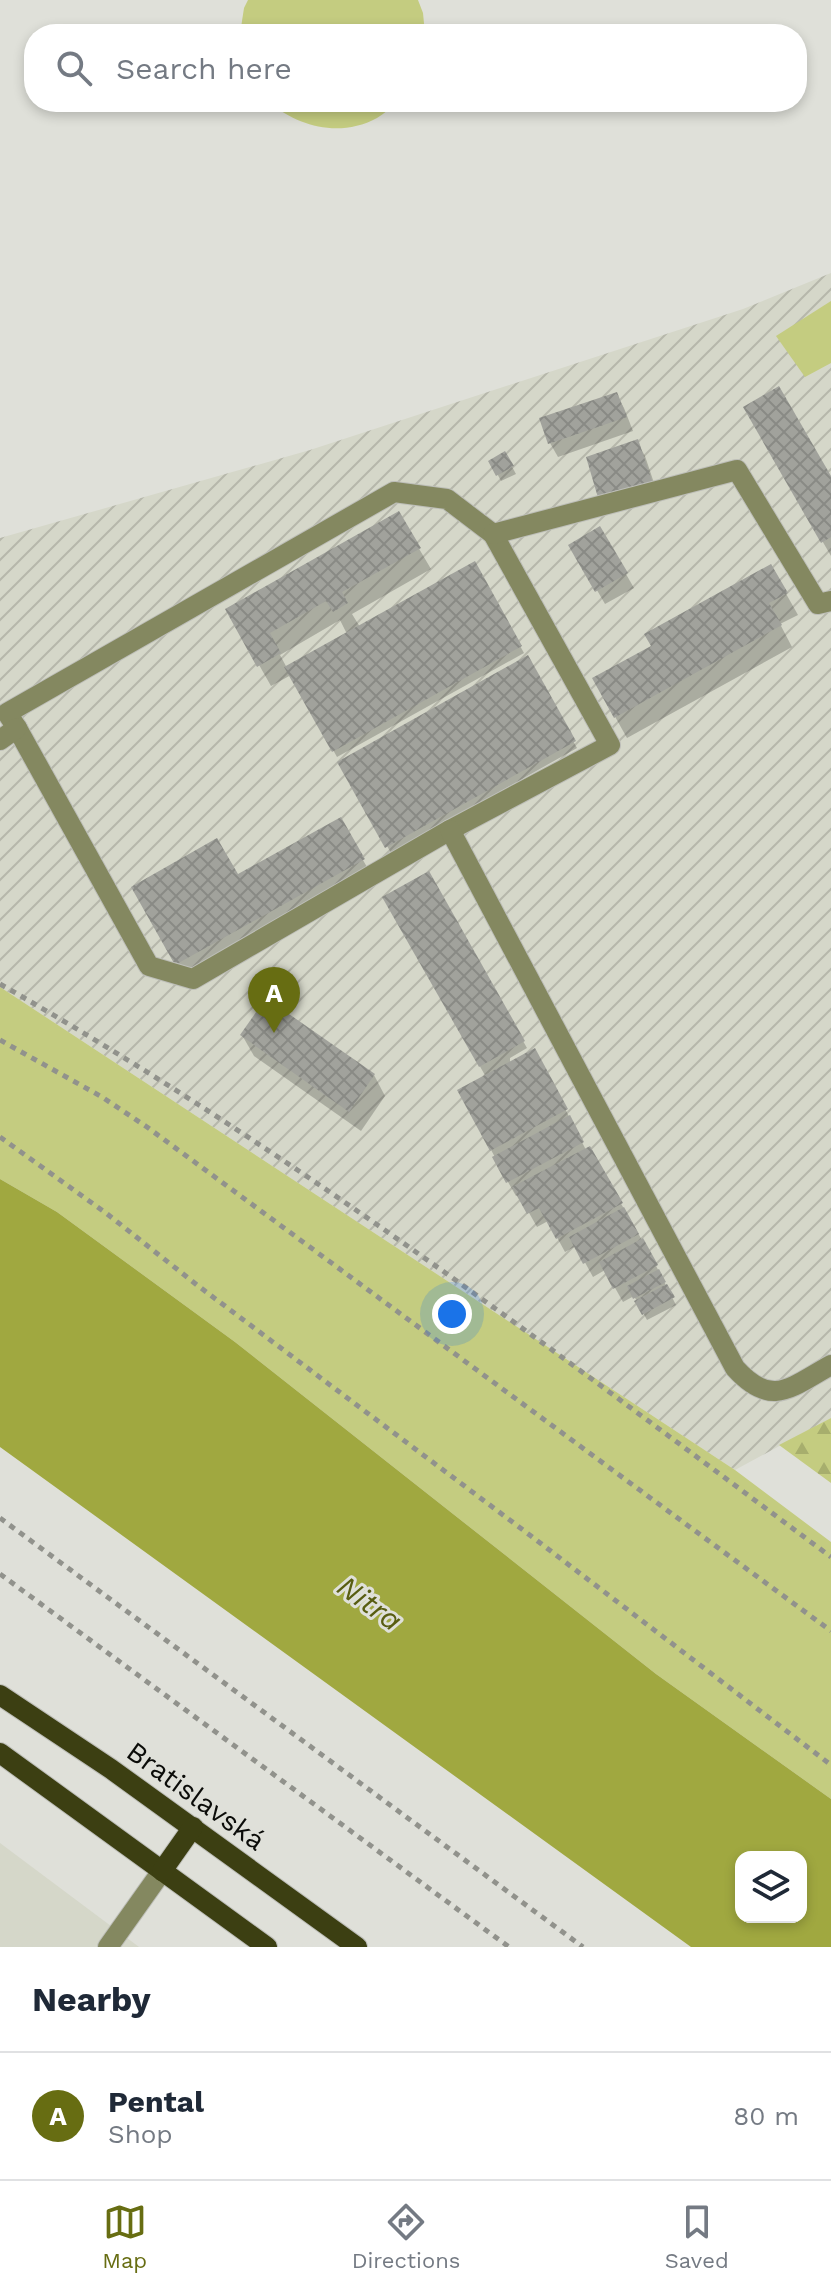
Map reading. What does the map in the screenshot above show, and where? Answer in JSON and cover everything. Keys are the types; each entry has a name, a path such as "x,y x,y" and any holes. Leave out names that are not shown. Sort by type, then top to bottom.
{"main road":[{"name":"Bratislavská","path":"0,1695 193,1827 357,1947"},
{"path":"0,1753 267,1947"},
{"path":"162,1871 193,1827"}],"lane":[{"path":"493,534 737,470 818,604 831,601"},
{"path":"394,492 447,499 493,534 610,745 450,830 193,979 149,966 7,713 394,492"},
{"path":"0,740 17,728"},
{"path":"450,830 735,1368 756,1388 777,1392 831,1365"},
{"path":"108,1947 162,1871"}],"path":[{"path":"0,984 197,1103 295,1168 430,1262 831,1557"},
{"path":"0,1040 102,1097 147,1127 831,1631"},
{"path":"0,1137 106,1213 831,1765"},
{"path":"0,1518 583,1947"},
{"path":"0,1574 509,1947"}],"shaded area":[{"path":"831,273 831,1418 735,1470 0,987 0,538 310,450 743,309"},
{"path":"0,1843 139,1947 0,1947"}],"green space":[{"path":"248,0 418,0 424,24 242,24"},
{"path":"283,112 385,112 363,124 334,128 293,118"},
{"path":"831,301 831,363 805,377 776,336"},
{"path":"0,987 735,1470 831,1542 831,1799 656,1674 235,1342 57,1212 0,1179"},
{"path":"831,1418 831,1483 779,1445"}],"water":[{"name":"Nitra","path":"0,1179 57,1212 235,1342 656,1674 831,1799 831,1947 691,1947 0,1447"}],"building":[{"path":"779,386 831,476 831,537 821,543 743,407"},
{"path":"617,392 627,417 548,444 539,418"},
{"path":"638,439 653,484 599,501 586,457"},
{"path":"505,451 514,466 496,476 488,461"},
{"path":"399,511 421,548 342,592 348,603 333,612 326,601 270,633 281,653 257,667 225,609"},
{"path":"600,526 628,573 595,592 568,545"},
{"path":"475,561 522,646 332,752 284,667"},
{"path":"771,564 788,593 769,603 782,625 614,718 592,678 651,646 644,634"},
{"path":"528,655 576,741 385,848 337,762"},
{"path":"341,817 365,859 175,965 131,887 217,838 238,874"},
{"path":"429,871 525,1041 479,1067 382,897"},
{"path":"266,998 375,1074 349,1112 240,1035"},
{"path":"535,1048 568,1109 490,1151 457,1090"},
{"path":"570,1115 584,1142 506,1183 492,1157"},
{"path":"590,1146 623,1203 556,1239 539,1208 527,1214 512,1187"},
{"path":"624,1207 639,1234 583,1264 569,1237"},
{"path":"643,1238 658,1265 613,1289 599,1262"},
{"path":"659,1269 666,1282 633,1299 627,1286"},
{"path":"667,1284 675,1297 642,1315 634,1301"}],"place":[{"name":"Pental","path":"274,1033"}]}
